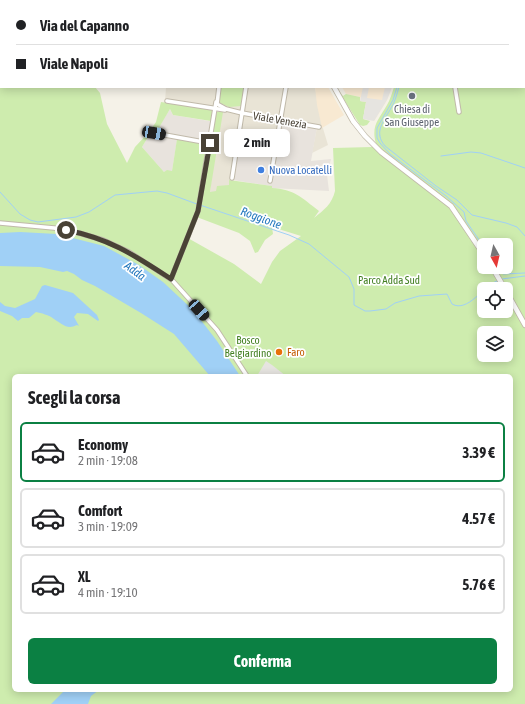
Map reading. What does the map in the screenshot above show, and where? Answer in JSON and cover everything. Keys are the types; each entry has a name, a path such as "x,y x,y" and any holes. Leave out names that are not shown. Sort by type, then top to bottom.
{"street":[{"path":"416,0 426,0"},
{"path":"171,279 199,205 219,88"},
{"path":"232,178 246,88"},
{"path":"270,181 286,88"},
{"path":"335,88 361,132 396,164 450,206 477,245"},
{"path":"455,88 459,112"},
{"name":"Viale Venezia","path":"167,101 228,110 319,127"},
{"path":"216,102 228,110"},
{"path":"214,114 216,110 220,109"},
{"path":"154,133 210,143"},
{"path":"0,223 54,228 103,240 129,252 171,279 217,330 246,374"},
{"path":"513,304 525,325"}],"shaded area":[{"path":"166,88 315,88 322,125 328,145 312,153 317,127 275,155 238,149 233,180 230,180 229,185 216,192 210,192 220,111 165,102"},
{"path":"315,88 329,88 344,115 322,128"},
{"path":"343,88 392,88 387,100 374,121 360,97 346,94"},
{"path":"363,88 369,88 367,98 382,100 385,88 392,88 387,100 374,121 363,119 366,102 360,101"},
{"path":"170,109 173,115 215,122 211,145 177,140 172,171 164,172 142,147 151,132 157,130"},
{"path":"280,120 317,127 311,161 331,159 327,175 329,191 271,188 271,186 233,180 238,149 275,155"},
{"path":"266,361 283,374 258,374"}],"green space":[{"name":"Parco Adda Sud","path":"0,88 96,88 100,93 107,124 127,163 135,147 156,122 161,102 213,110 211,121 173,115 170,109 157,131 151,132 142,147 164,172 167,170 172,171 177,139 208,145 201,203 216,115 217,112 223,112 210,192 216,191 217,186 229,185 229,180 272,186 272,188 292,192 308,202 319,211 314,218 330,203 334,196 333,148 372,147 376,144 374,132 376,123 389,101 394,88 525,88 525,704 0,704","holes":["194,216 239,233 250,241 255,253 258,252 265,240 273,234 272,227 301,236 280,251 272,262 261,284 234,264 186,237"]},
{"path":"221,88 244,88 241,106 229,107 218,102"},
{"path":"337,88 343,96 346,94 360,97 360,101 366,102 363,119 370,121 367,125 360,125"}],"water":[{"name":"Adda","path":"20,232 57,234 104,246 139,265 163,282 193,310 217,341 239,374 208,374 174,334 74,274 67,271 63,272 40,267 0,266 0,233"},
{"path":"45,285 73,293 97,315 99,320 98,321 88,314 77,313 74,317 79,326 67,327 50,316 38,312 29,318 22,318 18,321 12,316 0,311 0,302 5,306 15,308 35,299 42,286"},
{"path":"63,692 96,692 91,696 88,704 51,704"}],"waterway":[{"path":"397,88 393,100 377,128 377,138 390,154 446,196 464,212 466,221 478,238"},
{"path":"399,88 394,103 383,122 380,131 380,136 385,146 436,186 457,200 472,215 517,227 525,236"},
{"path":"441,156 471,152 481,153 525,168"},
{"name":"Roggione","path":"0,192 20,214 30,220 38,222 76,217 89,212 115,195 157,191 167,193 289,235 309,244 349,277 354,289 354,305 365,311 386,309 395,303 419,296 447,294 452,304 458,306 464,305 497,281"},
{"path":"513,274 525,273"},
{"name":"Roggione","path":"502,279 525,276"}],"place":[{"name":"Chiesa di San Giuseppe","path":"412,96"},
{"name":"Nuova Locatelli","path":"261,170"},
{"name":"Faro","path":"279,352"}],"route":[{"path":"66,230 103,240 118,246 171,279 198,211 210,143"}],"park label":[{"name":"Bosco Belgiardino","path":"248,346"}]}
